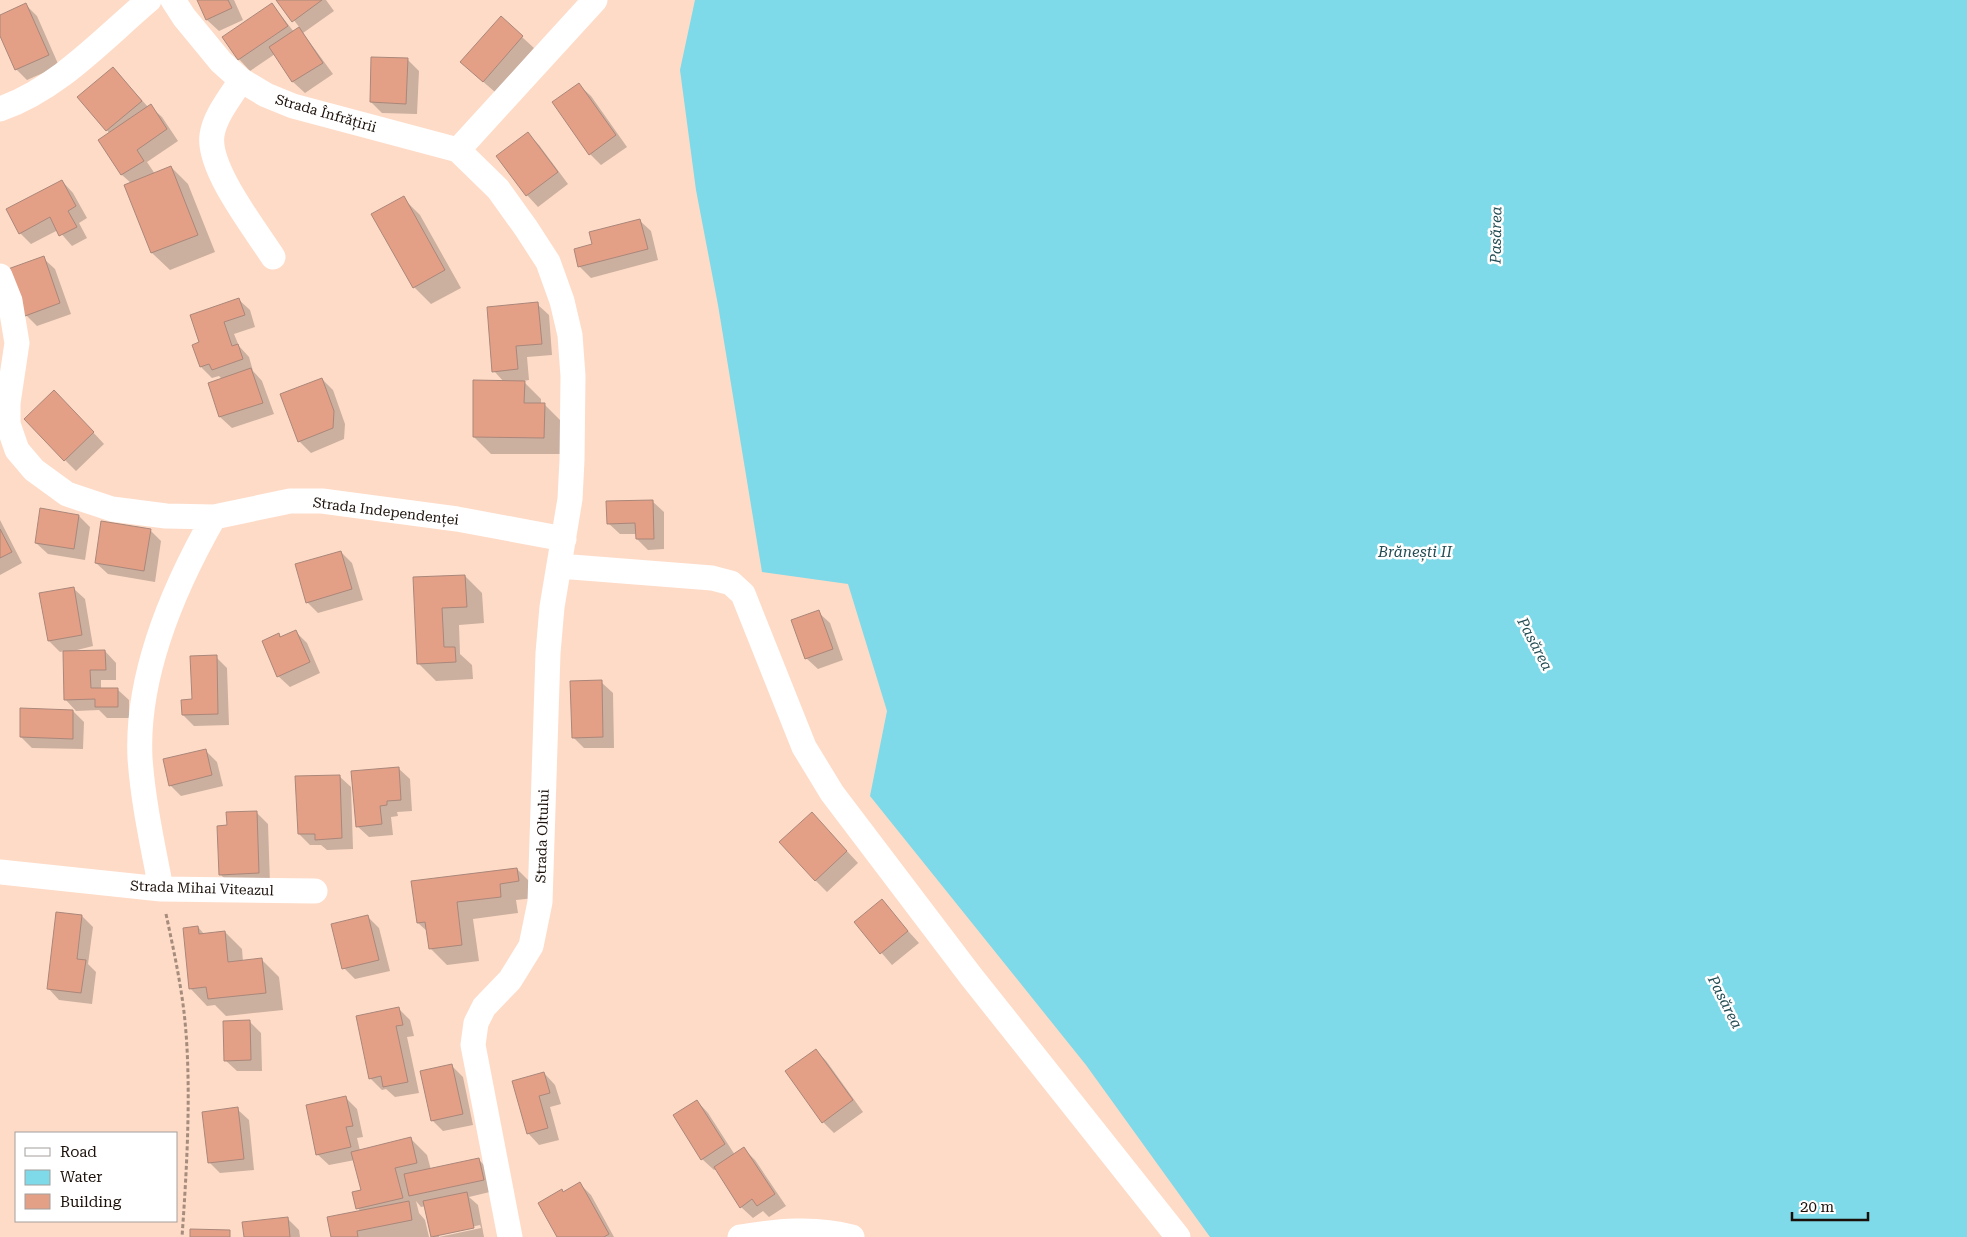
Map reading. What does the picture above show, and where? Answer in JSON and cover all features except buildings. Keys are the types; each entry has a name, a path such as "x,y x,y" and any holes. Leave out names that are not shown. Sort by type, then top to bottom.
{"street":[{"path":"0,109 33,95 63,74 149,0"},
{"name":"Strada Înfrățirii","path":"172,0 221,62 241,80 266,95 293,106 458,150"},
{"path":"458,150 595,0"},
{"path":"241,80 219,117 212,134 212,148 219,171 273,258"},
{"name":"Strada Oltului","path":"458,150 498,190 548,262 562,300 570,334 573,385 572,460 564,539 548,653 540,902 531,946 510,980 484,1007 476,1023 473,1045 510,1237"},
{"name":"Strada Independenței","path":"0,276 10,301 18,343 8,403 8,424 17,450 34,470 68,494 112,509 166,516 214,517 290,501 322,501 457,519 564,539"},
{"path":"161,889 145,798 140,756 146,686 168,612 190,559 214,517"},
{"path":"560,566 712,578 731,584 742,594 804,747 832,793 970,975 1178,1237"},
{"name":"Strada Mihai Viteazul","path":"0,872 161,889 314,891"},
{"path":"740,1237 776,1232 852,1237"}],"path":[{"path":"161,889 184,1013 187,1076 185,1198 182,1237"}],"water":[{"name":"Brănești II","path":"695,0 1967,0 1967,1237 1210,1237 1086,1065 870,796 887,711 848,584 762,572 718,305 696,190 680,70"}],"water label":[{"name":"Pasărea","path":"1496,235"},
{"name":"Pasărea","path":"1535,644"},
{"name":"Pasărea","path":"1725,1002"}]}
